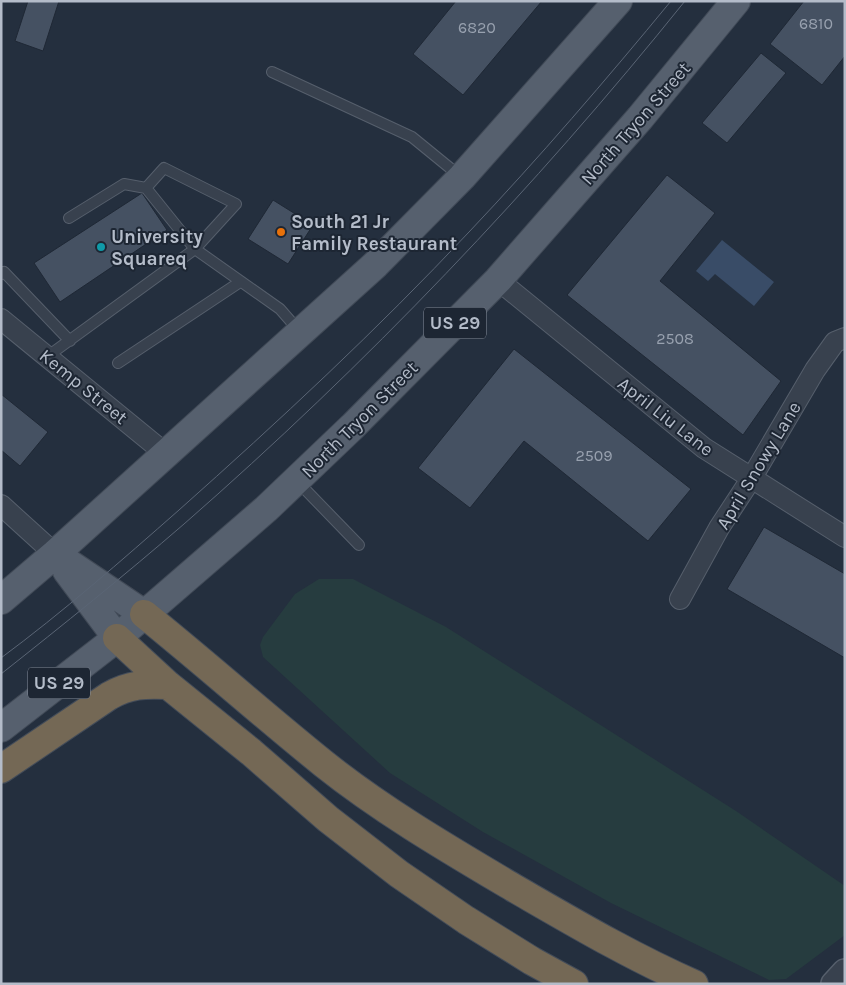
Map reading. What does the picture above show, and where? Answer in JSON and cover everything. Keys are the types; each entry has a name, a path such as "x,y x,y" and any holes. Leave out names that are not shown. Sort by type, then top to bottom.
{"highway":[{"path":"144,614 325,764 371,798 474,864 582,927 656,967 694,984"},
{"path":"117,638 168,685 251,752 328,819 399,874 466,920 532,961 574,984"},
{"path":"1,769 109,696 125,688 142,684 168,685"}],"main road":[{"path":"1,600 55,554 376,264 462,178 618,1"},
{"name":"North Tryon Street","path":"1,728 117,638 266,509 353,426 498,280 640,118 736,1"},
{"path":"55,554 144,614"},
{"path":"55,554 117,638"}],"street":[{"name":"April Liu Lane","path":"498,280 704,448 845,537"},
{"name":"Kemp Street","path":"1,319 166,454"},
{"name":"April Snowy Lane","path":"680,599 719,528 815,370 835,342 845,338"},
{"path":"1,505 55,554"},
{"path":"834,984 845,972"}],"lane":[{"path":"272,72 412,137 462,178"},
{"path":"48,356 195,249 236,204 164,168 146,188"},
{"path":"69,218 124,184 146,188 195,249 280,309 301,332"},
{"path":"1,274 4,272 70,341"},
{"path":"118,363 240,282"},
{"path":"296,480 359,544"}],"green space":[{"path":"319,579 353,579 446,627 736,811 845,886 845,935 786,979 769,980 611,903 483,832 390,773 263,657 260,645 263,637 295,594"}],"water":[{"path":"722,240 774,282 754,306 715,274 708,281 696,271"}],"building":[{"path":"28,1 59,1 43,51 15,41"},
{"path":"456,1 542,1 463,95 413,54"},
{"path":"804,1 845,1 845,56 822,85 770,44"},
{"path":"761,53 786,73 727,143 702,123"},
{"path":"667,175 715,213 660,281 781,381 743,435 567,295"},
{"name":"University Squareq","path":"142,193 167,230 60,302 34,263"},
{"name":"South 21 Jr Family Restaurant","path":"273,200 313,225 288,264 248,239"},
{"path":"514,349 691,489 648,541 524,441 470,508 418,468"},
{"path":"1,394 48,432 20,466 1,450"},
{"path":"764,527 845,574 845,658 727,589"}],"tram line":[{"path":"1,658 114,567 179,510 254,443 363,340 521,176 671,1"},
{"path":"1,674 94,600 184,524 318,402 383,338 508,207 569,140 685,1"}],"place":[{"name":"South 21 Jr Family Restaurant","path":"281,232"},
{"name":"University Squareq","path":"101,247"}]}
